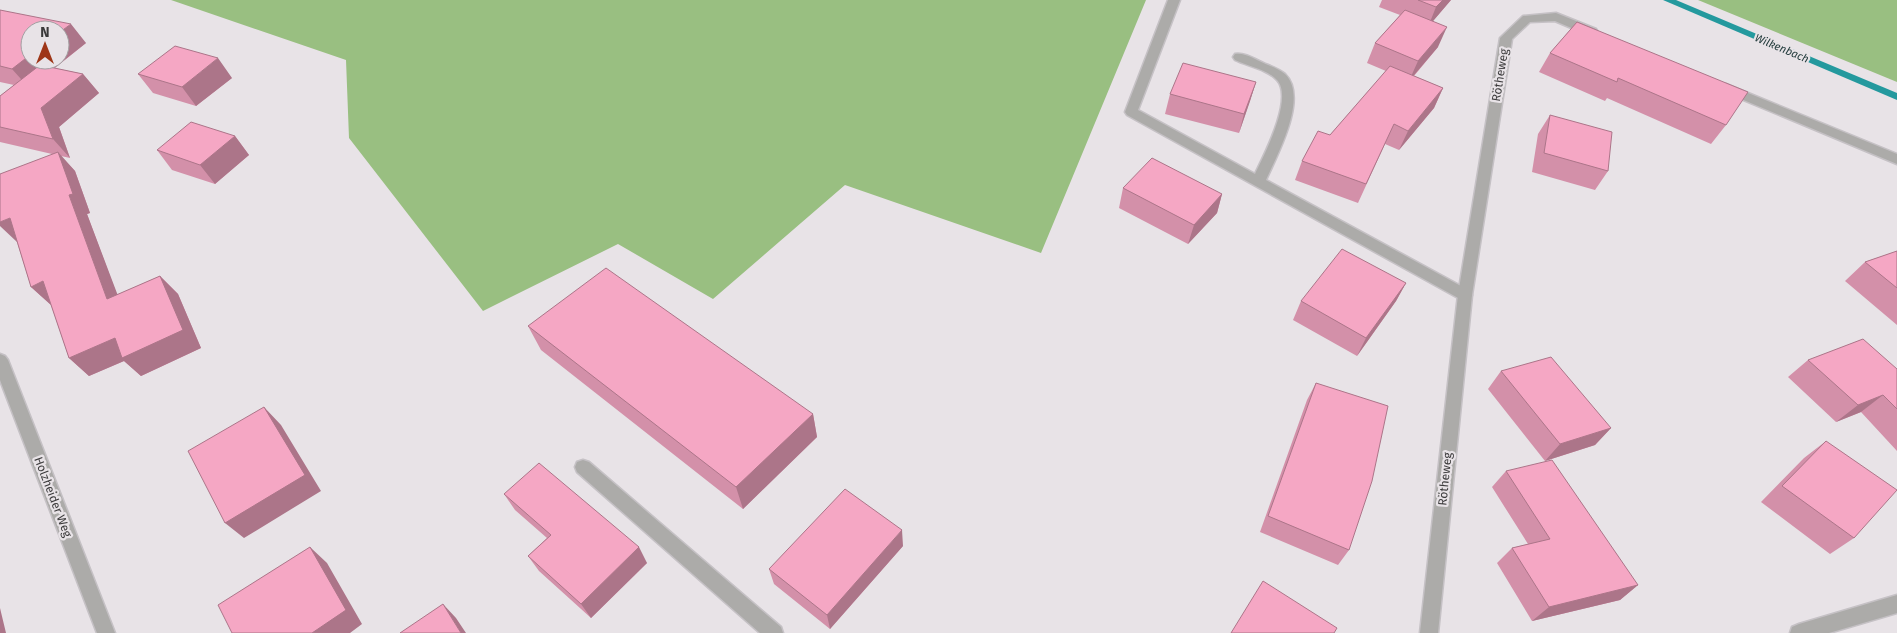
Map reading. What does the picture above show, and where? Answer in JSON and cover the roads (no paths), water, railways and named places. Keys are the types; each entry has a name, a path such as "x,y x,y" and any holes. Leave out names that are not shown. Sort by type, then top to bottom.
{"street":[{"path":"1173,3 1131,112 1465,295"},
{"name":"Rötheweg","path":"1429,633 1465,295 1506,38 1527,20 1556,17 1602,36"},
{"path":"1239,57 1282,77 1288,90 1289,98 1280,133 1258,182"},
{"path":"1713,82 1897,159"},
{"name":"Holzheider Weg","path":"0,360 106,633"},
{"path":"582,467 774,633"},
{"path":"1798,633 1897,604"}],"waterway":[{"name":"Wilkenbach","path":"1668,0 1897,97"}]}
